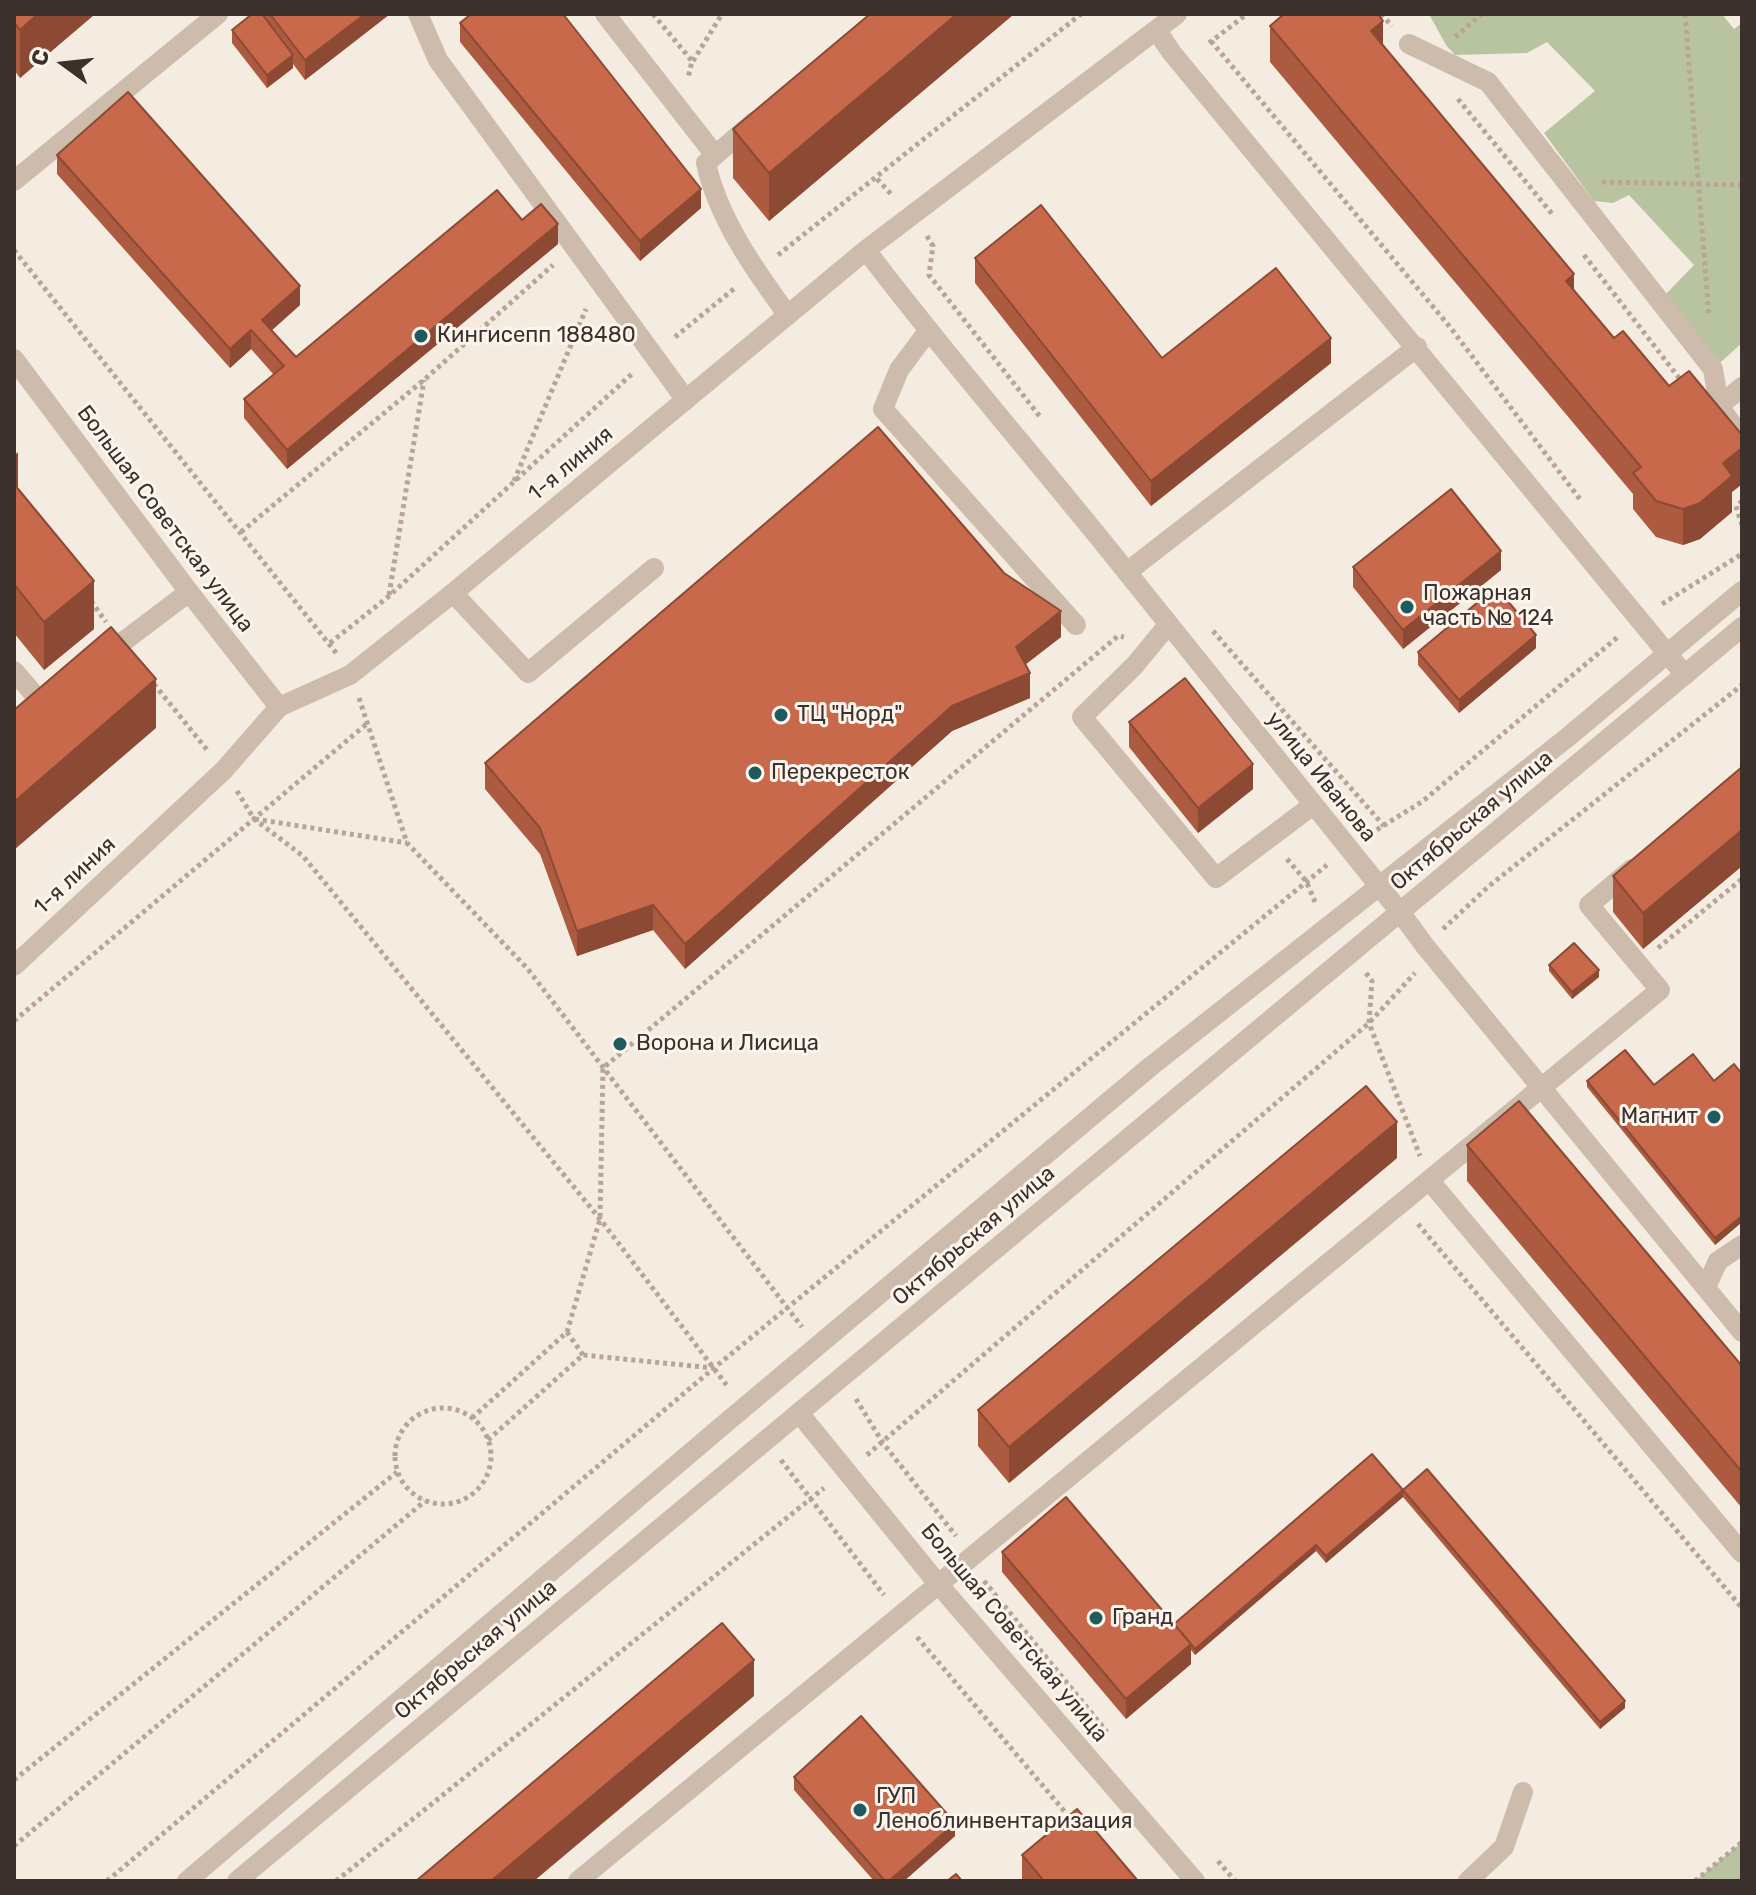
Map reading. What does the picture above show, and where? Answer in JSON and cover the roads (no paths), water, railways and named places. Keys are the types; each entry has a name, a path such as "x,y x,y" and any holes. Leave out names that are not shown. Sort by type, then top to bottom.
{"street":[{"path":"14,181 218,14"},
{"path":"418,14 438,60 686,400"},
{"path":"605,14 715,155"},
{"name":"1-я линия","path":"14,966 224,770 279,707 350,675 866,250 1177,14"},
{"path":"1157,31 1321,235 1417,347 1685,675"},
{"path":"1409,44 1488,82 1713,369 1719,406 1742,438"},
{"path":"775,105 706,163 711,188 756,271 787,314"},
{"name":"улица Иванова","path":"866,250 1425,946 1742,1332"},
{"path":"928,331 899,370 883,409 1076,625"},
{"path":"1127,572 1417,347"},
{"name":"Большая Советская улица","path":"14,359 279,707"},
{"path":"1719,406 1742,387"},
{"path":"453,593 528,673 654,568"},
{"path":"187,1881 1150,1067 1568,737 1742,591"},
{"path":"92,667 120,642 189,592"},
{"path":"1167,626 1082,717 1216,878 1313,805"},
{"name":"Октябрьская улица","path":"237,1881 1742,627"},
{"path":"14,671 45,707"},
{"path":"578,1881 1660,990 1589,905 1648,855"},
{"path":"1429,1180 1742,1553"},
{"path":"1706,1287 1718,1261 1742,1245"},
{"name":"Большая Советская улица","path":"799,1413 939,1585 1195,1881"},
{"path":"1468,1881 1504,1847 1523,1792"}],"place":[{"name":"Кингисепп 188480","path":"421,336"},
{"name":"Пожарная часть № 124","path":"1407,607"},
{"name":"ТЦ \"Норд\"","path":"781,715"},
{"name":"Перекресток","path":"755,773"},
{"name":"Ворона и Лисица","path":"620,1044"},
{"name":"Магнит","path":"1714,1117"},
{"name":"Гранд","path":"1096,1618"},
{"name":"ГУП Леноблинвентаризация","path":"860,1810"}]}
